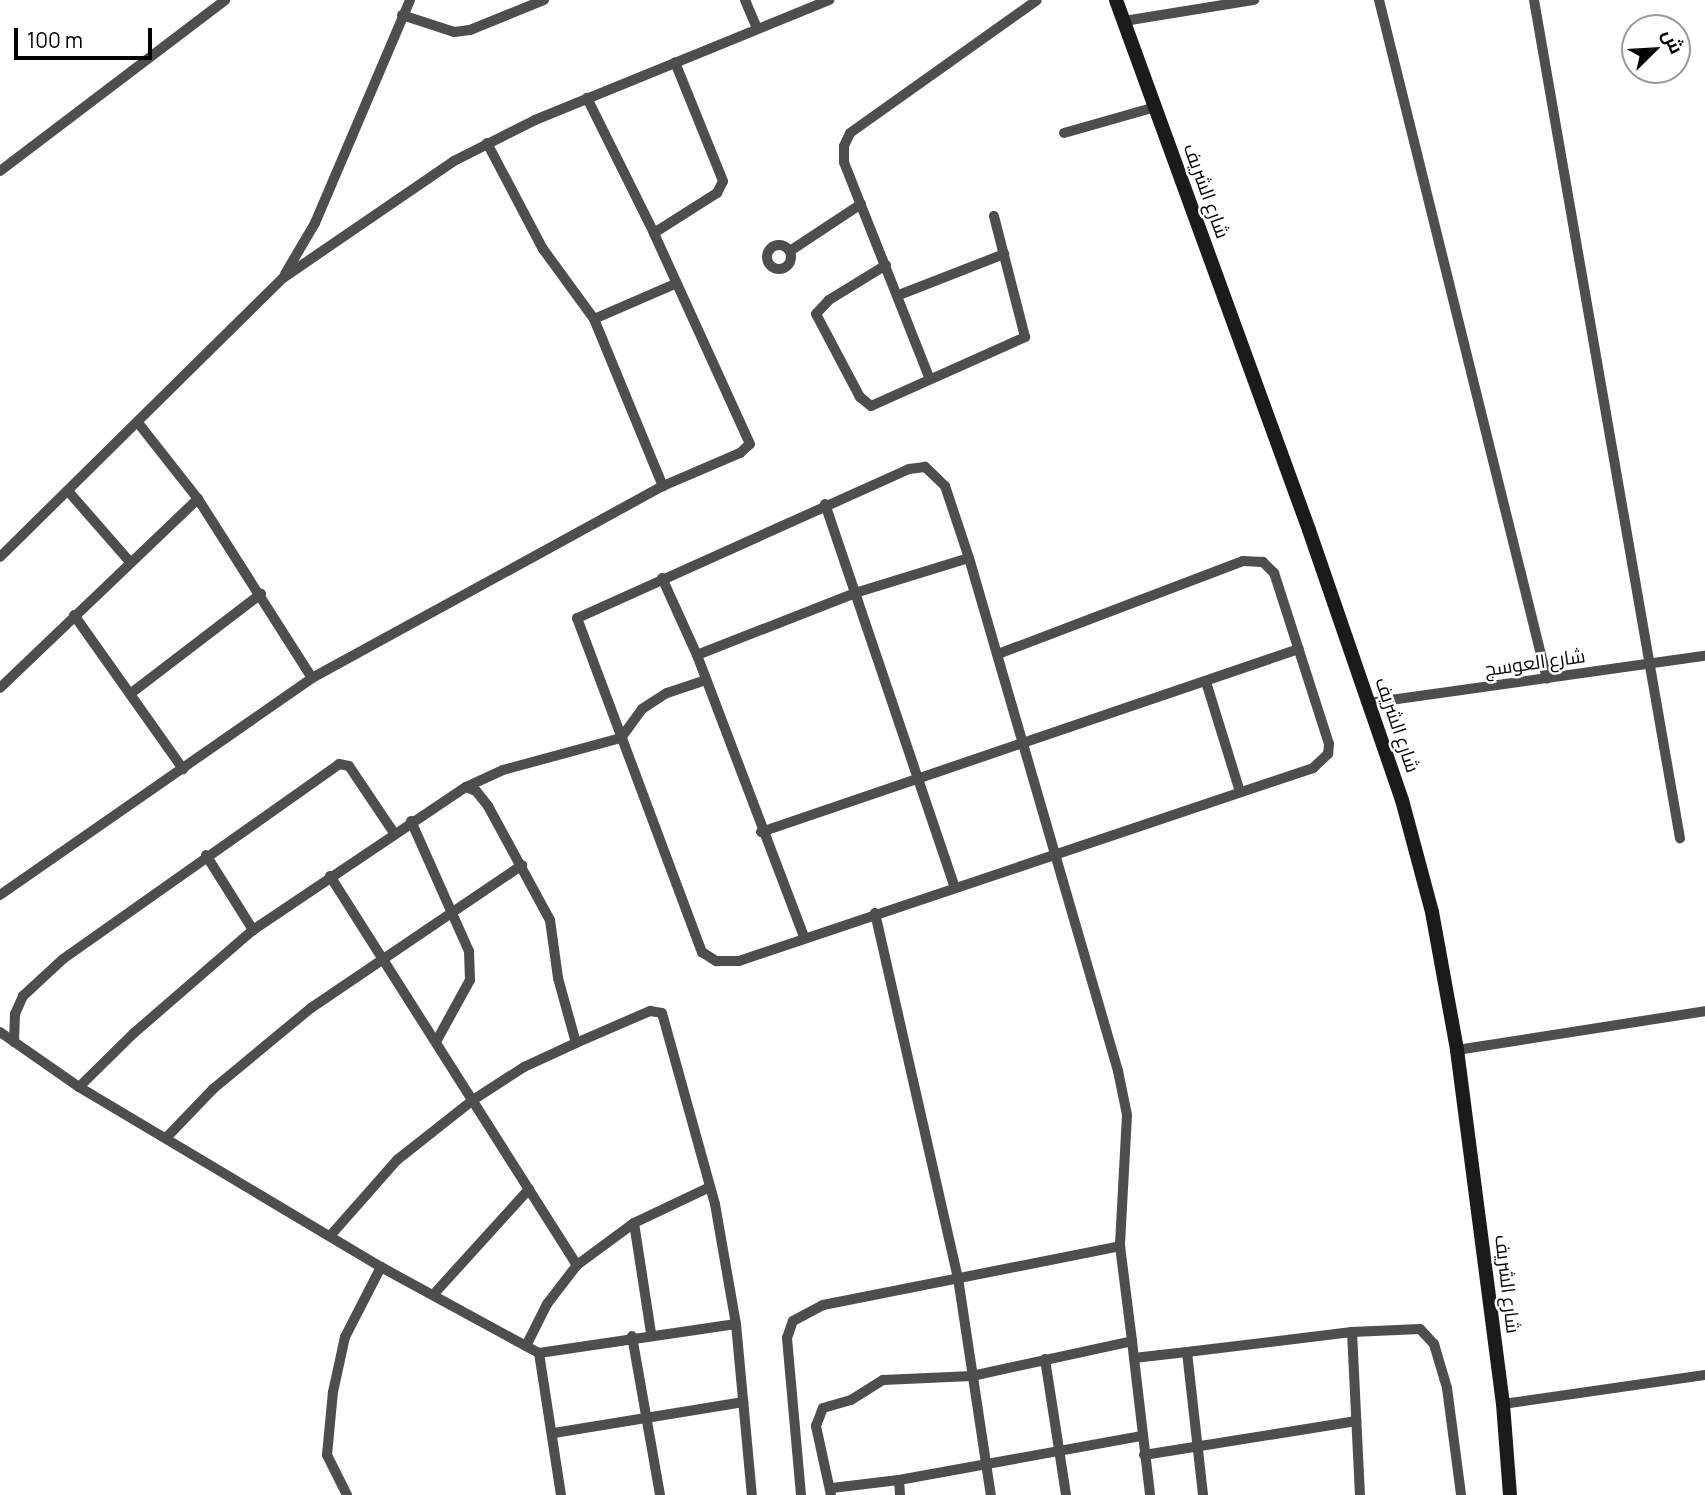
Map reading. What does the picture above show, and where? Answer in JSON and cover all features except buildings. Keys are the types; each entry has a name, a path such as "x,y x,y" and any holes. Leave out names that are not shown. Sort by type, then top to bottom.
{"main road":[{"name":"شارع الشريف","path":"1116,0 1369,703 1432,912 1457,1050 1503,1404 1510,1495"}],"street":[{"path":"0,171 225,0"},
{"path":"283,278 315,223 410,0"},
{"path":"402,15 454,32 470,30 544,0"},
{"path":"744,0 756,26"},
{"path":"0,557 139,424 283,278 487,143 756,26 829,0"},
{"path":"929,377 899,295 844,162 844,146 850,133 1037,0"},
{"path":"1124,21 1254,0"},
{"path":"1379,0 1547,679"},
{"path":"1534,0 1653,664 1680,838"},
{"path":"654,233 717,193 723,181 675,62"},
{"path":"0,895 312,678 663,486 740,453 750,439 654,233 587,98"},
{"path":"1064,132 1155,107"},
{"path":"487,143 543,249 594,319 663,486"},
{"path":"789,251 860,204"},
{"path":"886,265 819,308 817,321 866,406 1025,337 994,216"},
{"path":"899,295 1004,254"},
{"path":"594,319 677,283"},
{"path":"139,424 198,499 261,594 312,678"},
{"path":"998,653 1252,559 1274,573 1329,744 1328,754 1313,768 1056,853 955,887 804,936 739,961 716,961 702,952 577,618 880,479 925,467 945,486 1026,746 1056,853 1127,1115 1120,1246 1150,1495"},
{"path":"68,491 130,562"},
{"path":"0,688 198,499"},
{"path":"825,505 916,779 955,887"},
{"path":"697,655 855,593 969,558"},
{"path":"663,578 697,655 761,832 804,936"},
{"path":"130,694 261,594"},
{"path":"74,615 183,769"},
{"path":"761,832 916,779 1026,746 1299,649"},
{"name":"شارع العوسج","path":"1369,703 1705,656"},
{"path":"0,668 9,678"},
{"path":"79,1087 134,1032 253,930 411,821 466,787 503,770 621,738 642,709 667,693 706,680"},
{"path":"1206,682 1240,792"},
{"path":"14,1042 15,1014 31,987 206,855 339,764 349,766 394,833"},
{"path":"466,787 476,791 488,806 522,864 555,933 558,978 576,1043"},
{"path":"411,821 454,910 469,951 470,980 437,1040"},
{"path":"206,855 253,930"},
{"path":"166,1138 214,1089 290,1024 522,864"},
{"path":"330,876 437,1040 577,1265"},
{"path":"875,913 958,1278 991,1495"},
{"path":"330,1236 397,1160 473,1100 524,1067 576,1043 650,1011 662,1013 710,1187 736,1324 752,1495"},
{"path":"1457,1050 1705,1011"},
{"path":"0,1032 79,1087 381,1266 539,1353 651,1333 736,1324"},
{"path":"526,1346 547,1304 577,1265 634,1223 710,1187"},
{"path":"433,1295 529,1189"},
{"path":"634,1223 651,1333"},
{"path":"801,1495 787,1338 793,1321 823,1305 1120,1246"},
{"path":"347,1495 328,1462 332,1405 345,1338 381,1266"},
{"path":"1134,1358 1352,1332 1411,1328 1429,1335 1447,1388 1461,1495"},
{"path":"1352,1332 1360,1495"},
{"path":"632,1336 660,1495"},
{"path":"1132,1341 972,1376 883,1380 851,1400 823,1408 817,1415 819,1451 832,1491 1142,1436"},
{"path":"1187,1352 1203,1495"},
{"path":"539,1353 554,1433 561,1495"},
{"path":"1045,1360 1066,1495"},
{"path":"1503,1404 1705,1375"},
{"path":"554,1433 743,1402"},
{"path":"1144,1455 1356,1421"},
{"path":"900,1480 900,1495"}]}
